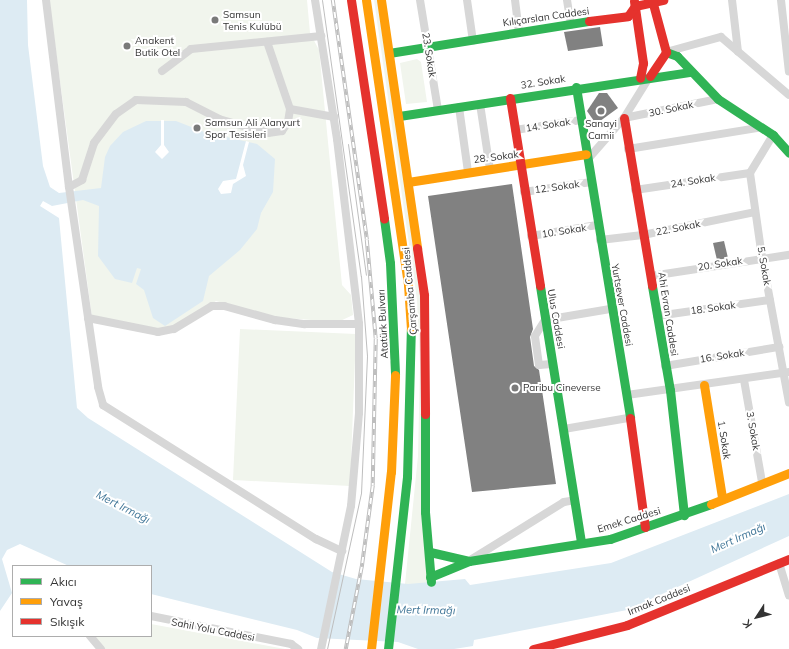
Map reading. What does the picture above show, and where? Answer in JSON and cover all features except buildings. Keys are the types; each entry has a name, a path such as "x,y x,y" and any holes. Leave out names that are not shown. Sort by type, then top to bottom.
{"main road":[{"name":"Atatürk Bulvarı","path":"351,0 382,204 394,305 395,400 380,571 371,648"},
{"path":"366,0 407,277 411,335 407,477 388,649"},
{"name":"Çarşamba Caddesi","path":"381,0 424,295 425,512 430,552 431,580"},
{"path":"635,3 663,0"},
{"path":"652,1 655,19 666,52"},
{"path":"635,3 628,16 639,21 655,19"},
{"path":"635,3 639,21 643,63 640,78"},
{"name":"Kılıçarslan Caddesi","path":"390,56 519,31 628,16"},
{"path":"666,52 677,56 718,99 758,128 773,135 789,154"},
{"path":"650,76 666,52"},
{"name":"32. Sokak","path":"399,116 650,76 691,72"},
{"name":"Yurtsever Caddesi","path":"576,88 610,309 627,395 628,418 645,527"},
{"name":"Ulus Caddesi","path":"510,98 519,164 564,429 581,544"},
{"name":"Ahi Evran Caddesi","path":"624,118 628,149 670,390 684,514"},
{"name":"28. Sokak","path":"408,182 519,164 587,156"},
{"name":"1. Sokak","path":"704,385 722,498"},
{"name":"Emek Caddesi","path":"431,580 469,561 610,539 684,514 762,482 789,473"},
{"name":"Emek Caddesi","path":"430,552 469,561"},
{"name":"Irmak Caddesi","path":"533,649 627,625 789,559"}],"street":[{"path":"46,0 69,187 98,387 103,405 342,555"},
{"path":"316,0 334,117 359,324 356,468 342,555 321,649"},
{"name":"23. Sokak","path":"420,0 438,110"},
{"path":"467,0 473,41"},
{"path":"515,0 519,31"},
{"path":"567,0 570,25"},
{"path":"732,0 738,52"},
{"path":"781,0 789,72"},
{"path":"162,71 191,49 321,36"},
{"path":"666,52 721,37 789,95"},
{"path":"69,187 82,180 94,143 116,114 136,100 186,102 219,119 268,133 282,131 288,122 290,109 268,42"},
{"path":"587,156 624,118 638,92 650,76"},
{"path":"638,92 640,78"},
{"name":"30. Sokak","path":"624,118 718,99"},
{"path":"480,104 490,169"},
{"path":"459,107 468,172"},
{"path":"290,109 334,117"},
{"name":"14. Sokak","path":"515,130 581,120"},
{"path":"628,149 758,128"},
{"path":"750,173 773,135"},
{"name":"24. Sokak","path":"636,190 750,173"},
{"name":"5. Sokak","path":"750,173 762,257 779,347 786,372 789,403"},
{"name":"12. Sokak","path":"524,192 591,182"},
{"name":"22. Sokak","path":"600,240 643,234 755,212"},
{"name":"10. Sokak","path":"531,236 598,225"},
{"name":"20. Sokak","path":"651,276 762,257 789,255"},
{"name":"18. Sokak","path":"657,316 770,300"},
{"path":"88,318 158,332 174,329 212,306 224,306 275,320 305,324 359,324"},
{"path":"552,364 539,365 535,336 545,320 610,309"},
{"name":"16. Sokak","path":"665,366 779,347"},
{"path":"627,395 744,380 786,372"},
{"name":"3. Sokak","path":"744,380 762,482"},
{"path":"564,429 628,418"},
{"path":"469,561 564,502 575,500"},
{"path":"778,563 789,595"},
{"name":"Sahil Yolu Caddesi","path":"152,616 290,644 298,649"},
{"path":"91,637 100,649"}],"shaded area":[{"name":"Samsun Ali Alanyurt Spor Tesisleri","path":"49,0 307,0 310,33 319,50 342,285 351,295 353,315 338,322 272,317 216,301 173,328 159,330 92,317"},
{"path":"374,0 378,0 421,298 430,583 424,584 405,584 418,456 420,364 417,300"},
{"path":"417,59 421,62 427,102 406,104 400,63"},
{"path":"240,329 356,334 350,486 233,480"},
{"path":"152,624 285,649 103,649 95,637 152,637"}],"water":[{"name":"Mert Irmağı","path":"0,0 27,0 28,45 43,166 50,187 59,193 101,188 105,157 110,146 123,132 146,121 176,121 204,132 257,144 275,159 273,192 261,213 257,229 240,250 209,276 203,301 165,326 153,318 144,290 136,284 141,269 137,268 132,283 115,279 98,256 99,206 83,200 52,206 43,201 40,206 59,218 77,408 88,418 332,572 356,579 408,584 465,579 470,585 611,563 789,494 789,536 627,610 474,640 473,646 454,649 418,649 398,642 317,638 297,630 152,594 152,565 67,565 20,544 7,550 2,559 12,593 0,611"}],"pier":[{"path":"161,120 164,120 164,145 169,152 162,159 155,152 161,145"},
{"path":"246,141 249,142 243,165 246,176 233,184 231,193 221,194 218,189 223,181 236,179"}],"tram line":[{"path":"322,0 361,276 367,356 361,493 327,649"},
{"path":"348,144 366,275"}],"railway":[{"path":"333,0 367,240 376,339 373,486 362,567 346,649"}],"traffic: fast":[{"path":"389,53 589,21"},
{"path":"666,52 677,56 718,99 773,135 789,153"},
{"path":"399,116 691,72"},
{"path":"576,87 630,418"},
{"path":"384,219 390,263 395,375"},
{"path":"540,286 581,543"},
{"path":"652,286 670,390 684,515"},
{"path":"388,649 407,477 411,329"},
{"path":"425,414 425,512 431,582"},
{"path":"430,577 469,561 610,539 711,504"},
{"path":"430,552 469,561"}],"traffic: slow":[{"path":"366,0 408,285 411,329"},
{"path":"381,0 417,248"},
{"path":"408,182 586,154"},
{"path":"371,649 391,472 395,375"},
{"path":"704,385 722,498"},
{"path":"711,504 789,473"}],"traffic: jam":[{"path":"351,0 384,219"},
{"path":"650,76 666,52 652,0"},
{"path":"589,21 628,16 635,6 663,0"},
{"path":"634,1 643,63 640,78"},
{"path":"510,98 540,286"},
{"path":"624,118 652,286"},
{"path":"417,248 424,295 425,414"},
{"path":"630,418 645,527"},
{"path":"533,649 627,625 789,559"}],"place":[{"name":"Samsun Tenis Kulübü","path":"215,20"},
{"name":"Anakent Butik Otel","path":"127,46"},
{"name":"Sanayi Camii","path":"601,111"},
{"name":"Samsun Ali Alanyurt Spor Tesisleri","path":"197,128"},
{"name":"Paribu Cineverse","path":"515,388"}]}
